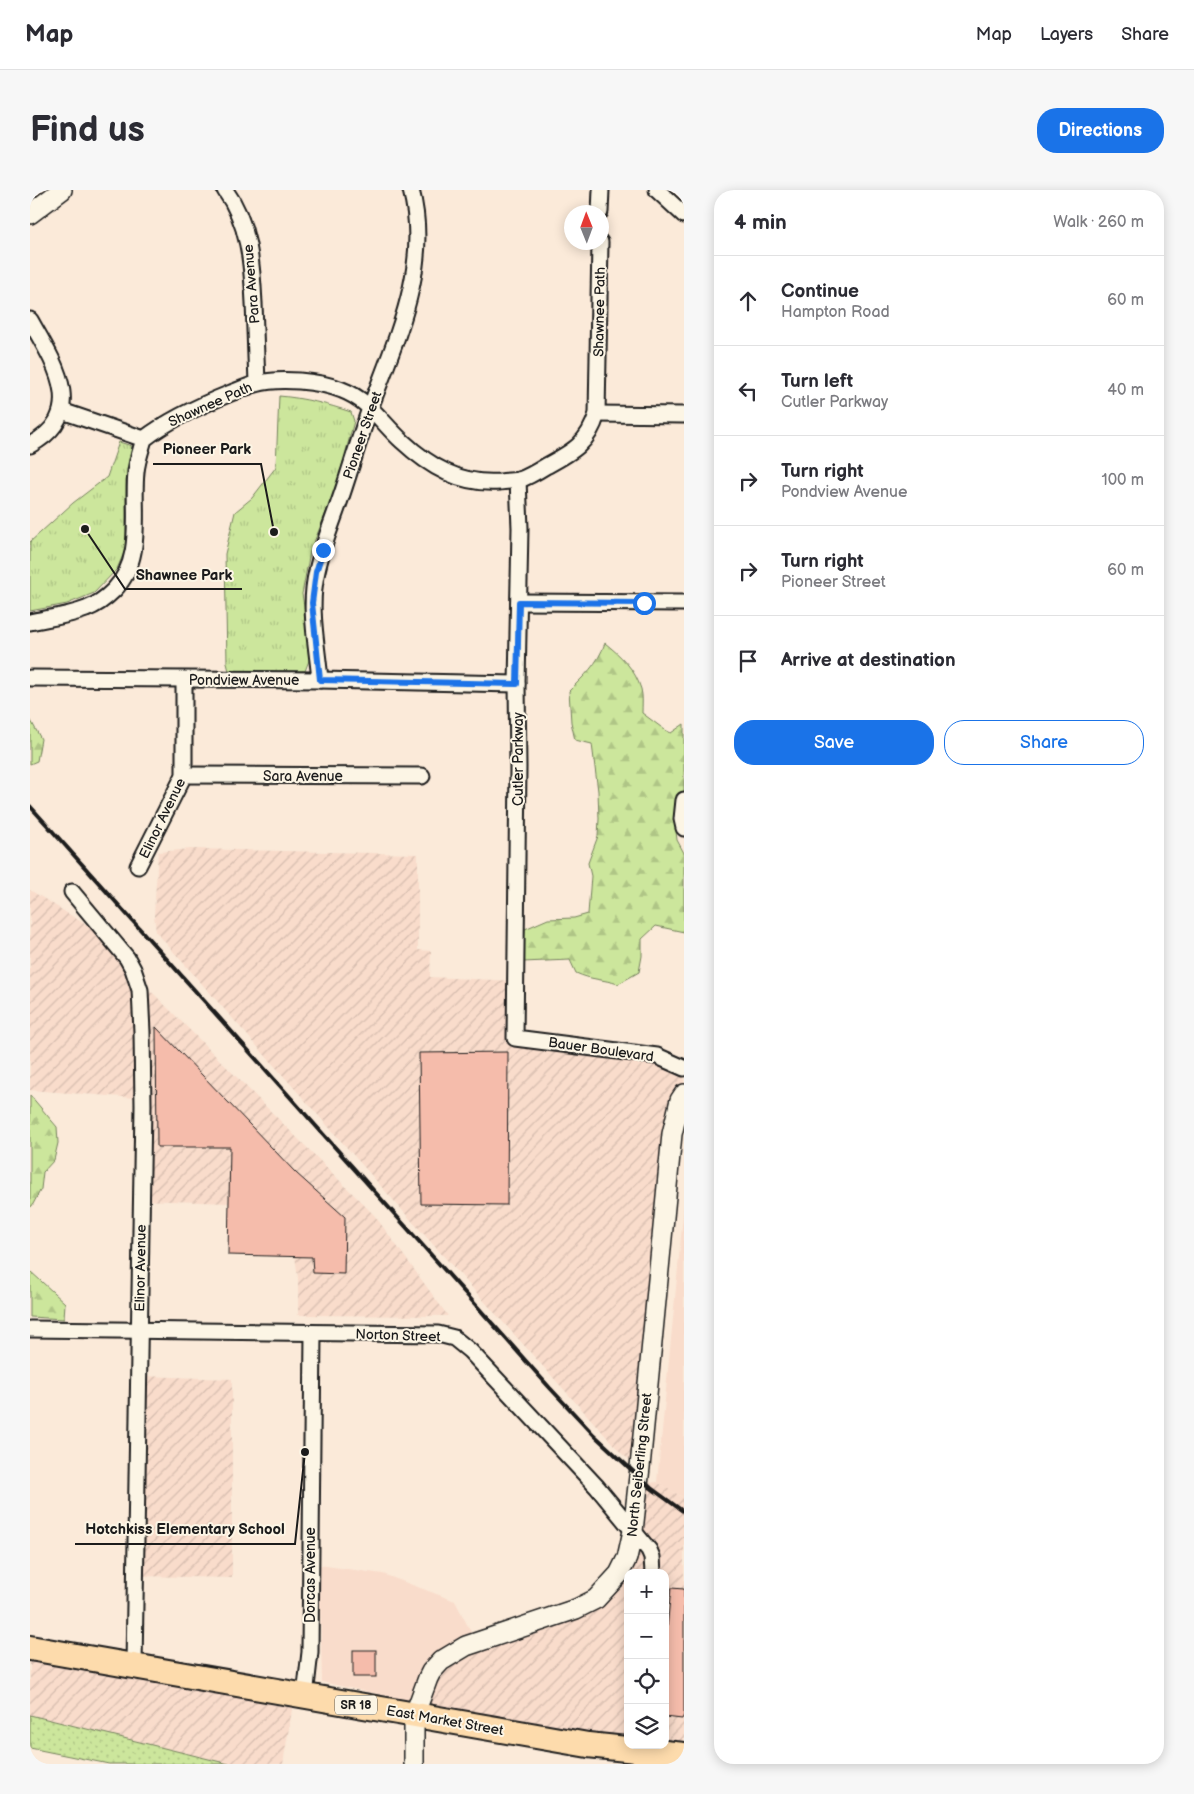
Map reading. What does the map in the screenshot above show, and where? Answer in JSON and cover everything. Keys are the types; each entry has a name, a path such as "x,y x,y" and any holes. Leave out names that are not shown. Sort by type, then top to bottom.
{"main road":[{"name":"East Market Street","path":"30,1648 414,1716 588,1745 624,1747"},
{"name":"East Market Street","path":"645,1749 684,1755"}],"street":[{"path":"30,214 62,190"},
{"name":"Para Avenue","path":"225,190 237,211 249,246 252,267 257,383"},
{"name":"Pioneer Street","path":"320,680 312,603 316,572 371,407 389,361 412,287 417,255 417,234 416,213 411,190"},
{"path":"600,190 600,205"},
{"path":"657,190 684,215"},
{"name":"Shawnee Path","path":"144,439 170,422 212,401 257,383 291,382 327,386 354,395 371,407 401,441 422,458 444,471 474,482 486,483 518,480 577,448 592,429 597,414 600,250"},
{"path":"30,320 58,374 63,398 62,412 52,429 40,440 30,445"},
{"path":"30,622 66,615 92,606 108,596 118,586 126,572 132,557 135,541 136,474 144,439 62,412"},
{"path":"597,414 684,415"},
{"name":"Cutler Parkway","path":"515,1038 520,528 518,480"},
{"path":"519,602 684,603"},
{"name":"Pondview Avenue","path":"30,678 320,680 517,684"},
{"name":"Elinor Avenue","path":"138,866 184,775 184,680"},
{"name":"Sara Avenue","path":"184,775 422,776"},
{"path":"684,800 682,819 684,828"},
{"name":"Elinor Avenue","path":"72,892 126,958 133,969 140,990 143,1106 134,1665"},
{"name":"Bauer Boulevard","path":"515,1038 657,1056 684,1068"},
{"name":"North Seiberling Street","path":"414,1716 431,1672 450,1654 471,1644 576,1610 596,1599 619,1574 627,1558 633,1531 672,1134 680,1100 684,1094"},
{"name":"Norton Street","path":"30,1330 438,1334 454,1338 470,1351 590,1480 650,1550 654,1569"},
{"name":"Dorcas Avenue","path":"306,1696 310,1652 314,1334"},
{"path":"414,1716 414,1764"}],"shaded area":[{"path":"191,849 418,854 418,950 431,951 430,977 517,981 515,1037 684,1068 684,1094 640,1467 623,1455 410,1219 156,932 154,915 158,852"},
{"path":"30,890 96,931 131,976 136,1098 30,1090"},
{"path":"140,990 153,993 375,1216 448,1316 298,1315 298,1278 295,1256 228,1255 229,1203 141,1200"},
{"path":"684,1206 684,1498 657,1482"},
{"path":"142,1376 232,1379 232,1578 140,1576"},
{"path":"657,1482 684,1498 684,1750 669,1746 669,1569 655,1569 637,1529 642,1484"},
{"path":"636,1538 646,1551 649,1569 624,1569 624,1744 419,1712 427,1689 457,1654 584,1609"},
{"path":"319,1565 383,1574 455,1601 473,1636 415,1702 322,1682"},
{"path":"30,1657 294,1698 283,1764 229,1764 30,1715"}],"green space":[{"path":"279,396 333,406 351,412 354,421 336,488 310,552 302,594 310,643 310,658 305,671 229,671 227,663 225,554 235,512 252,498 276,467"},
{"path":"119,442 132,446 126,481 126,548 117,569 94,593 67,604 30,611 30,542 73,503 107,477"},
{"path":"605,643 622,658 635,675 642,692 642,713 671,733 684,724 684,792 678,804 675,822 677,840 684,853 684,932 656,926 642,939 642,956 639,972 618,984 576,973 570,960 523,962 525,929 548,919 574,918 588,914 591,876 588,863 598,836 598,791 592,744 575,740 571,722 569,691 594,663"},
{"path":"30,719 41,739 37,761 30,764"},
{"path":"30,1095 57,1127 58,1143 54,1160 43,1172 41,1189 30,1207"},
{"path":"30,1271 65,1303 64,1319 30,1317"},
{"path":"30,1715 229,1764 109,1764 30,1748"}],"building":[{"path":"156,1027 296,1173 345,1217 344,1274 313,1273 312,1257 228,1255 230,1147 157,1147"},
{"path":"508,1052 507,1205 421,1204 419,1053"},
{"path":"671,1588 684,1589 684,1715 682,1719 669,1717 669,1609"},
{"path":"353,1650 376,1650 376,1677 353,1677"}],"railway":[{"path":"30,806 550,1388 594,1435 651,1488 684,1512"}],"place":[{"name":"Shawnee Park","path":"85,529"},
{"name":"Pioneer Park","path":"274,532"},
{"name":"Hotchkiss Elementary School","path":"305,1452"}],"route":[{"path":"323,550 316,572 312,603 320,680 517,684 519,602 644,603"}]}
